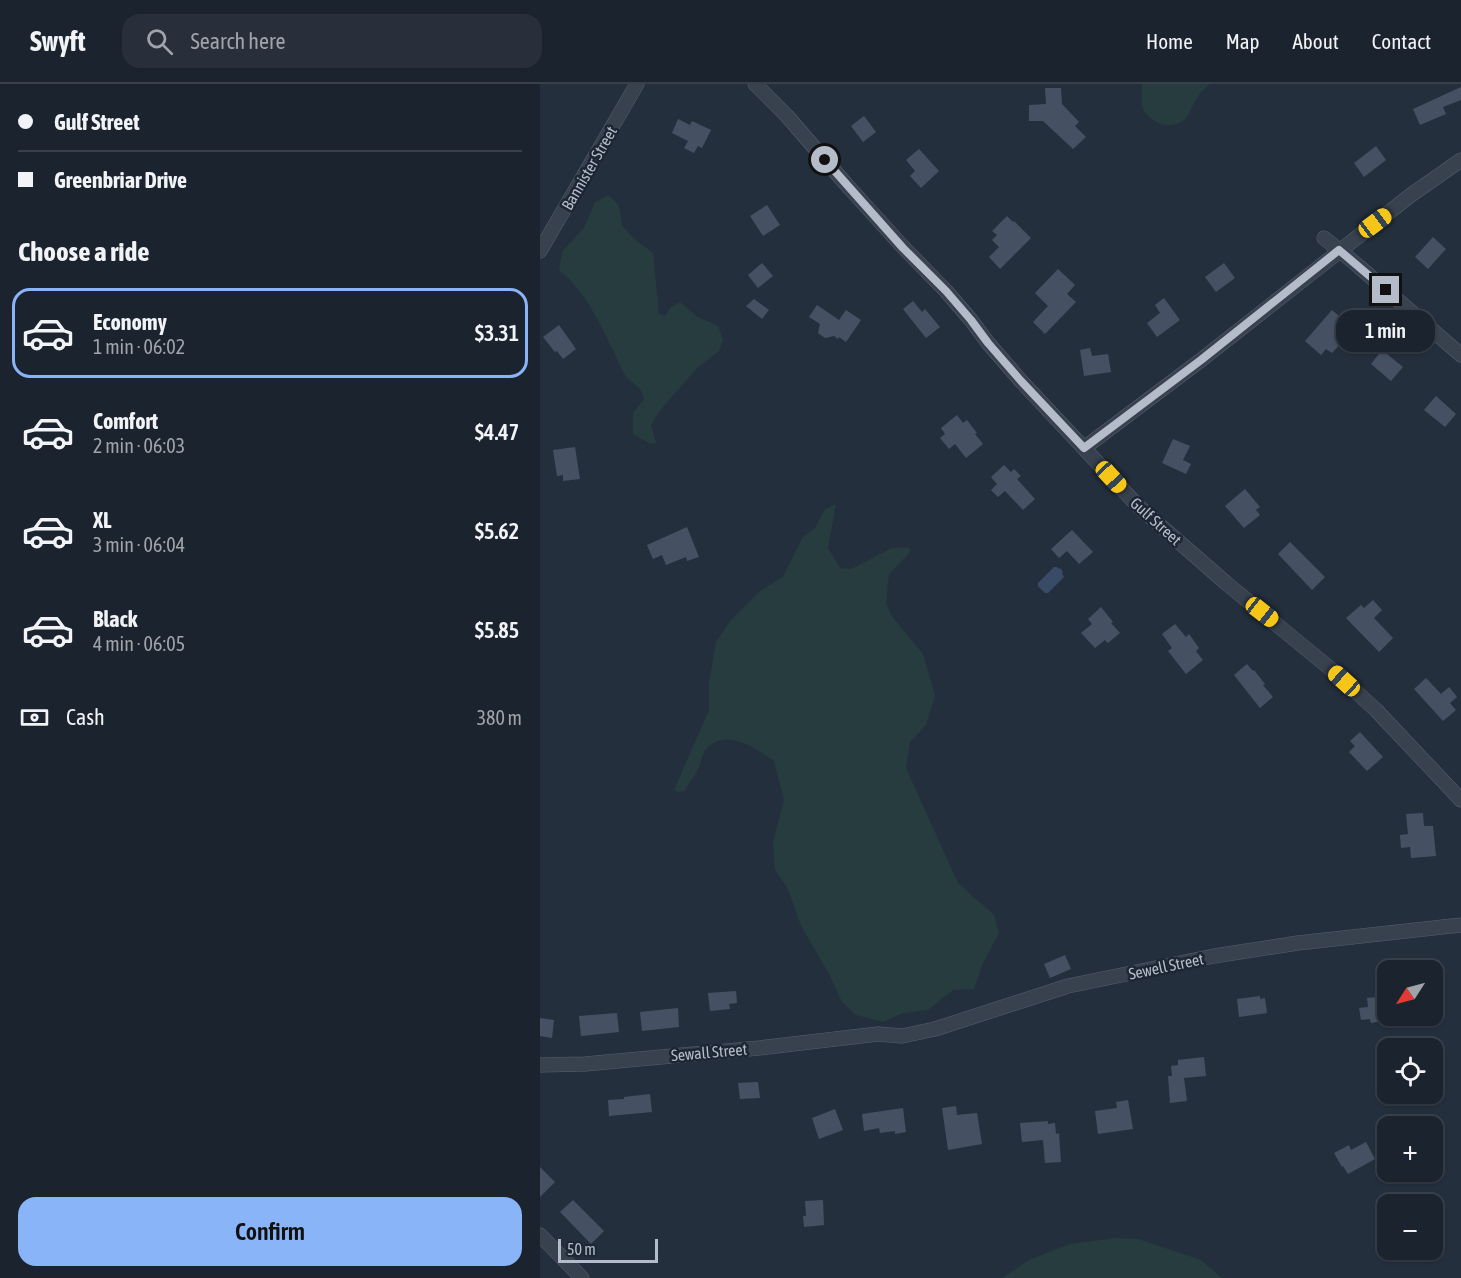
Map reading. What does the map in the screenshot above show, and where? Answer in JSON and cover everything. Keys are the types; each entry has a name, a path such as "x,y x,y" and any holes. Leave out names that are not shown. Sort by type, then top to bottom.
{"street":[{"name":"Bannister Street","path":"540,251 637,84"},
{"name":"Gulf Street","path":"755,84 788,116 903,248 946,291 1021,381 1138,506 1376,710 1461,800"},
{"path":"1084,448 1201,360 1339,250 1461,160"},
{"path":"1324,238 1461,355"},
{"name":"Sewell Street","path":"878,1034 902,1036 935,1029 1068,987 1214,956 1298,943 1461,925"},
{"name":"Sewall Street","path":"540,1065 585,1064 878,1034"},
{"path":"540,1235 582,1278"}],"green space":[{"path":"1142,84 1210,84 1198,96 1182,122 1168,125 1159,123 1143,109"},
{"path":"609,195 619,206 622,225 632,237 653,253 659,314 665,316 671,307 680,302 696,316 718,326 723,339 719,351 696,369 658,413 651,425 656,443 651,444 633,434 633,413 644,400 641,392 625,375 583,296 559,270 562,252 584,228 595,202"},
{"path":"836,504 828,548 840,568 851,569 892,548 908,547 911,551 889,574 886,603 891,615 923,654 935,696 926,725 910,742 906,768 958,883 994,915 999,933 982,965 974,989 953,990 928,1010 903,1013 883,1022 856,1015 842,1002 829,974 801,926 788,889 775,870 773,842 784,800 774,761 740,742 722,740 706,749 698,769 684,791 674,790 709,710 709,683 716,642 730,621 760,591 783,577 803,537 815,528 825,509"},
{"path":"1116,1238 1138,1239 1201,1260 1222,1278 1002,1278 1031,1259 1070,1244"}],"water":[{"path":"1054,567 1060,568 1064,577 1048,593 1045,593 1038,583"}],"building":[{"path":"1461,87 1461,100 1443,107 1446,114 1420,125 1413,109"},
{"path":"1045,88 1061,88 1062,104 1079,122 1075,126 1086,137 1073,149 1043,121 1029,121 1029,105 1046,104"},
{"path":"864,116 876,132 863,142 851,126"},
{"path":"678,119 690,125 692,121 711,130 702,148 698,146 694,153 684,148 688,141 672,133"},
{"path":"1376,146 1386,160 1364,177 1354,163"},
{"path":"919,149 939,171 921,188 910,176 915,171 906,160"},
{"path":"767,205 780,225 763,236 750,216"},
{"path":"1007,216 1031,238 1000,269 989,257 999,247 992,240 997,235 992,231"},
{"path":"1433,237 1446,249 1428,269 1415,257"},
{"path":"762,263 773,276 758,288 748,275"},
{"path":"1224,263 1235,278 1216,292 1205,277"},
{"path":"1058,269 1075,285 1067,294 1076,302 1045,334 1033,322 1048,306 1035,293"},
{"path":"1164,298 1180,320 1157,337 1147,323 1160,313 1155,305"},
{"path":"754,299 769,310 762,319 746,306"},
{"path":"913,301 922,312 925,309 940,327 926,338 903,309"},
{"path":"817,305 839,320 846,310 861,320 846,342 834,336 825,338 818,333 820,324 809,317"},
{"path":"1332,310 1348,324 1337,337 1342,342 1332,353 1326,349 1321,355 1305,341"},
{"path":"559,325 576,349 563,359 543,337"},
{"path":"1090,348 1092,356 1108,354 1111,372 1084,376 1080,350"},
{"path":"1382,350 1403,367 1391,381 1371,364"},
{"path":"1436,396 1456,414 1445,427 1424,410"},
{"path":"957,415 963,423 967,420 983,444 966,458 955,444 949,449 940,438 945,434 941,428"},
{"path":"1173,439 1190,446 1183,460 1191,464 1186,474 1162,463"},
{"path":"575,447 580,479 563,481 563,475 557,476 553,450"},
{"path":"1004,465 1011,472 1014,469 1021,476 1017,479 1035,499 1023,510 1005,491 998,497 991,490 997,484 991,477"},
{"path":"1245,489 1260,507 1256,510 1260,515 1244,528 1225,506"},
{"path":"687,527 699,557 687,561 686,557 666,565 662,555 653,559 647,545"},
{"path":"1072,530 1093,552 1079,564 1067,551 1059,558 1051,549"},
{"path":"1290,542 1325,577 1312,590 1278,554"},
{"path":"1373,600 1382,610 1374,618 1393,638 1379,652 1346,618 1361,605 1364,608"},
{"path":"1101,607 1120,633 1108,643 1105,640 1095,648 1081,633 1092,624 1088,619"},
{"path":"1175,624 1186,637 1189,634 1199,648 1196,651 1203,660 1186,674 1168,651 1172,648 1162,634"},
{"path":"1247,664 1273,697 1260,708 1234,675"},
{"path":"1426,678 1441,694 1449,687 1457,697 1450,703 1456,710 1443,721 1414,689"},
{"path":"1360,732 1383,757 1367,771 1349,752 1355,746 1350,741"},
{"path":"1423,813 1424,826 1433,826 1436,856 1411,858 1410,847 1401,848 1400,835 1408,834 1406,814"},
{"path":"1065,955 1071,969 1050,978 1044,964"},
{"path":"736,991 737,1003 729,1004 730,1009 710,1011 708,993"},
{"path":"1260,996 1260,999 1265,998 1267,1013 1239,1017 1237,999"},
{"path":"1377,997 1377,1022 1371,1023 1370,1019 1361,1020 1359,1008 1368,1007 1367,998"},
{"path":"678,1008 679,1027 642,1031 640,1012"},
{"path":"617,1013 619,1032 581,1036 579,1016"},
{"path":"540,1018 554,1020 552,1038 540,1036"},
{"path":"1204,1057 1206,1076 1184,1078 1187,1101 1170,1103 1168,1076 1172,1076 1171,1066 1178,1065 1178,1060"},
{"path":"758,1082 760,1098 740,1099 738,1083"},
{"path":"650,1094 652,1112 609,1116 608,1100"},
{"path":"1128,1100 1133,1129 1098,1134 1095,1111 1117,1108 1116,1102"},
{"path":"956,1106 957,1115 977,1113 982,1144 948,1150 942,1108"},
{"path":"903,1108 906,1132 880,1133 879,1128 864,1131 862,1114"},
{"path":"835,1109 843,1130 819,1139 812,1118"},
{"path":"1048,1121 1048,1124 1055,1123 1056,1134 1059,1133 1061,1162 1045,1163 1043,1140 1022,1142 1020,1123"},
{"path":"1366,1142 1375,1159 1348,1174 1334,1153 1349,1145 1351,1150"},
{"path":"540,1167 555,1182 540,1197"},
{"path":"573,1200 604,1231 591,1244 560,1212"},
{"path":"823,1200 824,1225 804,1227 805,1201"}],"route":[{"path":"825,160 903,248 946,291 1021,381 1084,448 1201,360 1339,250 1386,290"}]}
